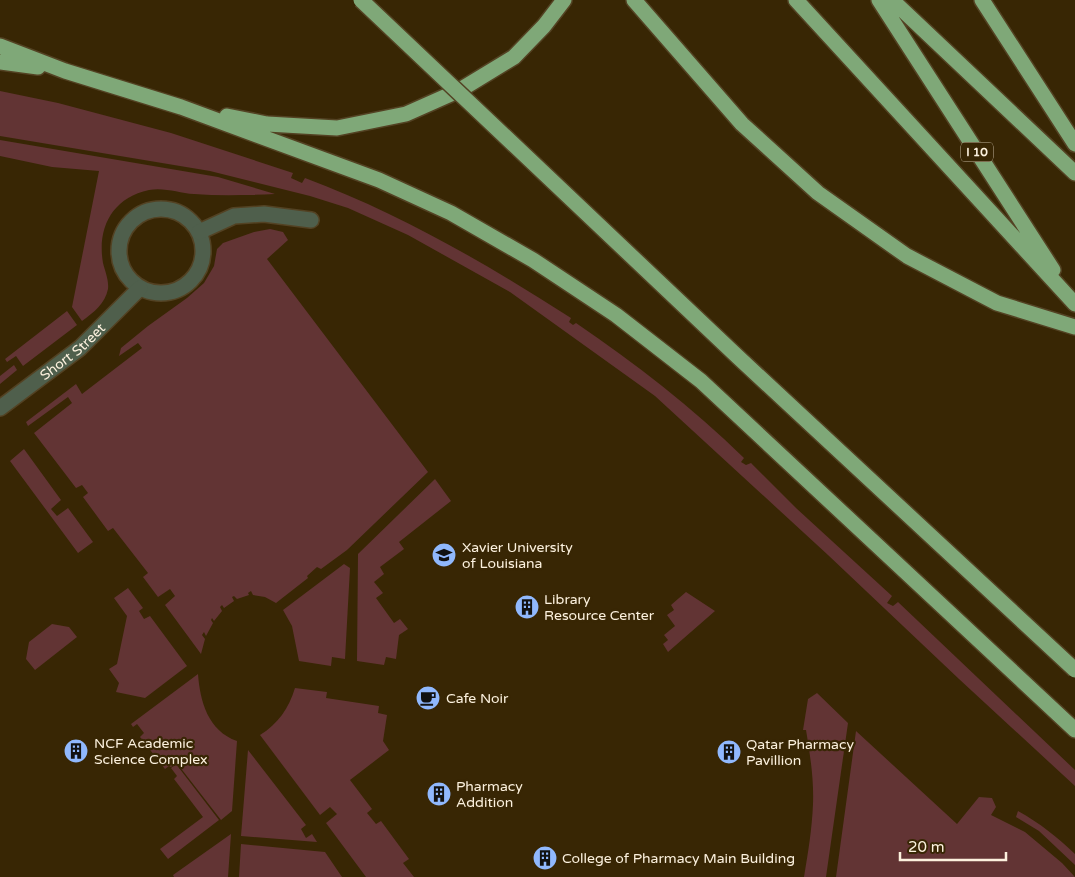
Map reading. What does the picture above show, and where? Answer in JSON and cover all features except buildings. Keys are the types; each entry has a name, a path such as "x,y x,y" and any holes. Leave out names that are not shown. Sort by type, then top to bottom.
{"highway":[{"path":"361,0 731,350 1075,670"},
{"path":"181,107 267,124 337,128 406,114 460,90 514,57 544,26 564,0"},
{"path":"634,0 742,124 818,193 907,256 997,304 1075,327"},
{"path":"796,0 1075,304"},
{"name":"I 10","path":"879,0 1075,304"},
{"path":"892,0 1075,173"},
{"path":"982,0 1075,144"},
{"path":"0,46 65,71 181,107 379,180 451,213 533,260 616,315 701,381 1075,730"},
{"path":"0,62 65,71"}],"street":[{"path":"168,209 180,213 191,221 199,232 202,258 198,272 190,282 179,289 166,293 152,292 140,288 128,278 121,266 118,252 120,237 128,224 139,214 152,210 168,209"},
{"path":"199,232 234,216 264,214 311,220"},
{"name":"Short Street","path":"0,408 80,348 140,288"}],"shaded area":[{"path":"0,91 58,103 171,133 293,173 291,178 302,183 305,178 408,223 475,259 571,318 569,322 573,325 576,323 598,338 684,404 744,458 741,462 746,465 751,463 796,508 892,596 887,603 893,606 898,602 1075,770 1075,786 655,396 510,292 408,235 348,208 310,196 210,171 0,136"},
{"path":"0,140 218,177 275,194 204,195 155,189 136,194 125,200 110,216 102,238 103,263 108,282 107,294 98,307 82,321 72,307 99,171 52,167 0,156"},
{"path":"270,229 283,232 288,240 267,259 428,472 347,550 321,569 317,567 307,576 308,578 276,603 265,597 253,595 251,591 248,593 249,595 237,599 234,596 232,597 234,601 224,608 222,605 220,607 222,611 214,621 212,618 213,623 206,636 204,632 202,635 205,639 201,654 165,605 175,596 170,589 158,597 143,577 148,573 113,528 108,531 83,497 88,493 82,485 76,488 34,433 72,403 68,397 28,426 26,422 76,384 82,394 142,348 138,343 119,356 121,348 204,283 214,266 217,249 223,243 254,232"},
{"path":"67,311 77,325 23,366 16,356 7,362 5,359"},
{"path":"14,365 17,370 0,384 0,376"},
{"path":"24,449 61,500 51,509 57,516 68,508 93,542 78,553 10,461"},
{"path":"435,479 451,501 399,542 404,549 380,567 384,574 374,582 383,593 376,598 394,623 400,619 408,629 399,635 396,659 386,657 384,665 357,661 358,554"},
{"path":"344,564 350,568 345,659 332,657 331,666 299,661 292,626 283,610"},
{"path":"128,588 143,608 139,611 144,619 150,616 187,666 145,698 116,692 119,683 109,669 117,664 127,616 114,598"},
{"path":"686,592 715,611 668,652 663,644 668,640 664,635 675,626 667,615 674,610 671,605"},
{"path":"52,624 69,627 77,637 35,670 26,659 29,642"},
{"path":"198,674 201,694 212,723 227,736 237,741 232,811 221,820 176,762 171,767 169,766 165,769 140,737 144,733 137,724 133,727 131,724"},
{"path":"295,688 327,692 326,698 379,706 378,713 387,715 383,741 389,750 350,780 372,809 367,813 376,824 381,821 409,859 403,863 414,877 366,877 326,823 337,814 330,807 320,815 260,735 282,715 290,702"},
{"path":"817,693 848,723 826,877 804,877 811,832 813,795 806,730 803,730 808,699"},
{"path":"856,731 957,824 979,797 992,798 996,807 991,815 1025,832 1062,863 1075,877 836,877"},
{"path":"248,750 306,825 301,829 306,838 312,834 317,842 241,836"},
{"path":"176,764 219,820 168,859 160,849 203,817 174,779 177,776 171,768"},
{"path":"1018,811 1048,831 1075,854 1075,865 1039,831 1016,817"},
{"path":"231,834 228,877 174,877 173,875"},
{"path":"241,844 325,852 342,877 239,877"}],"place":[{"name":"Xavier University of Louisiana","path":"444,555"},
{"name":"Library Resource Center","path":"527,607"},
{"name":"Cafe Noir","path":"428,698"},
{"name":"NCF Academic Science Complex","path":"76,751"},
{"name":"Qatar Pharmacy Pavillion","path":"729,752"},
{"name":"Pharmacy Addition","path":"439,794"},
{"name":"College of Pharmacy Main Building","path":"545,858"}]}
